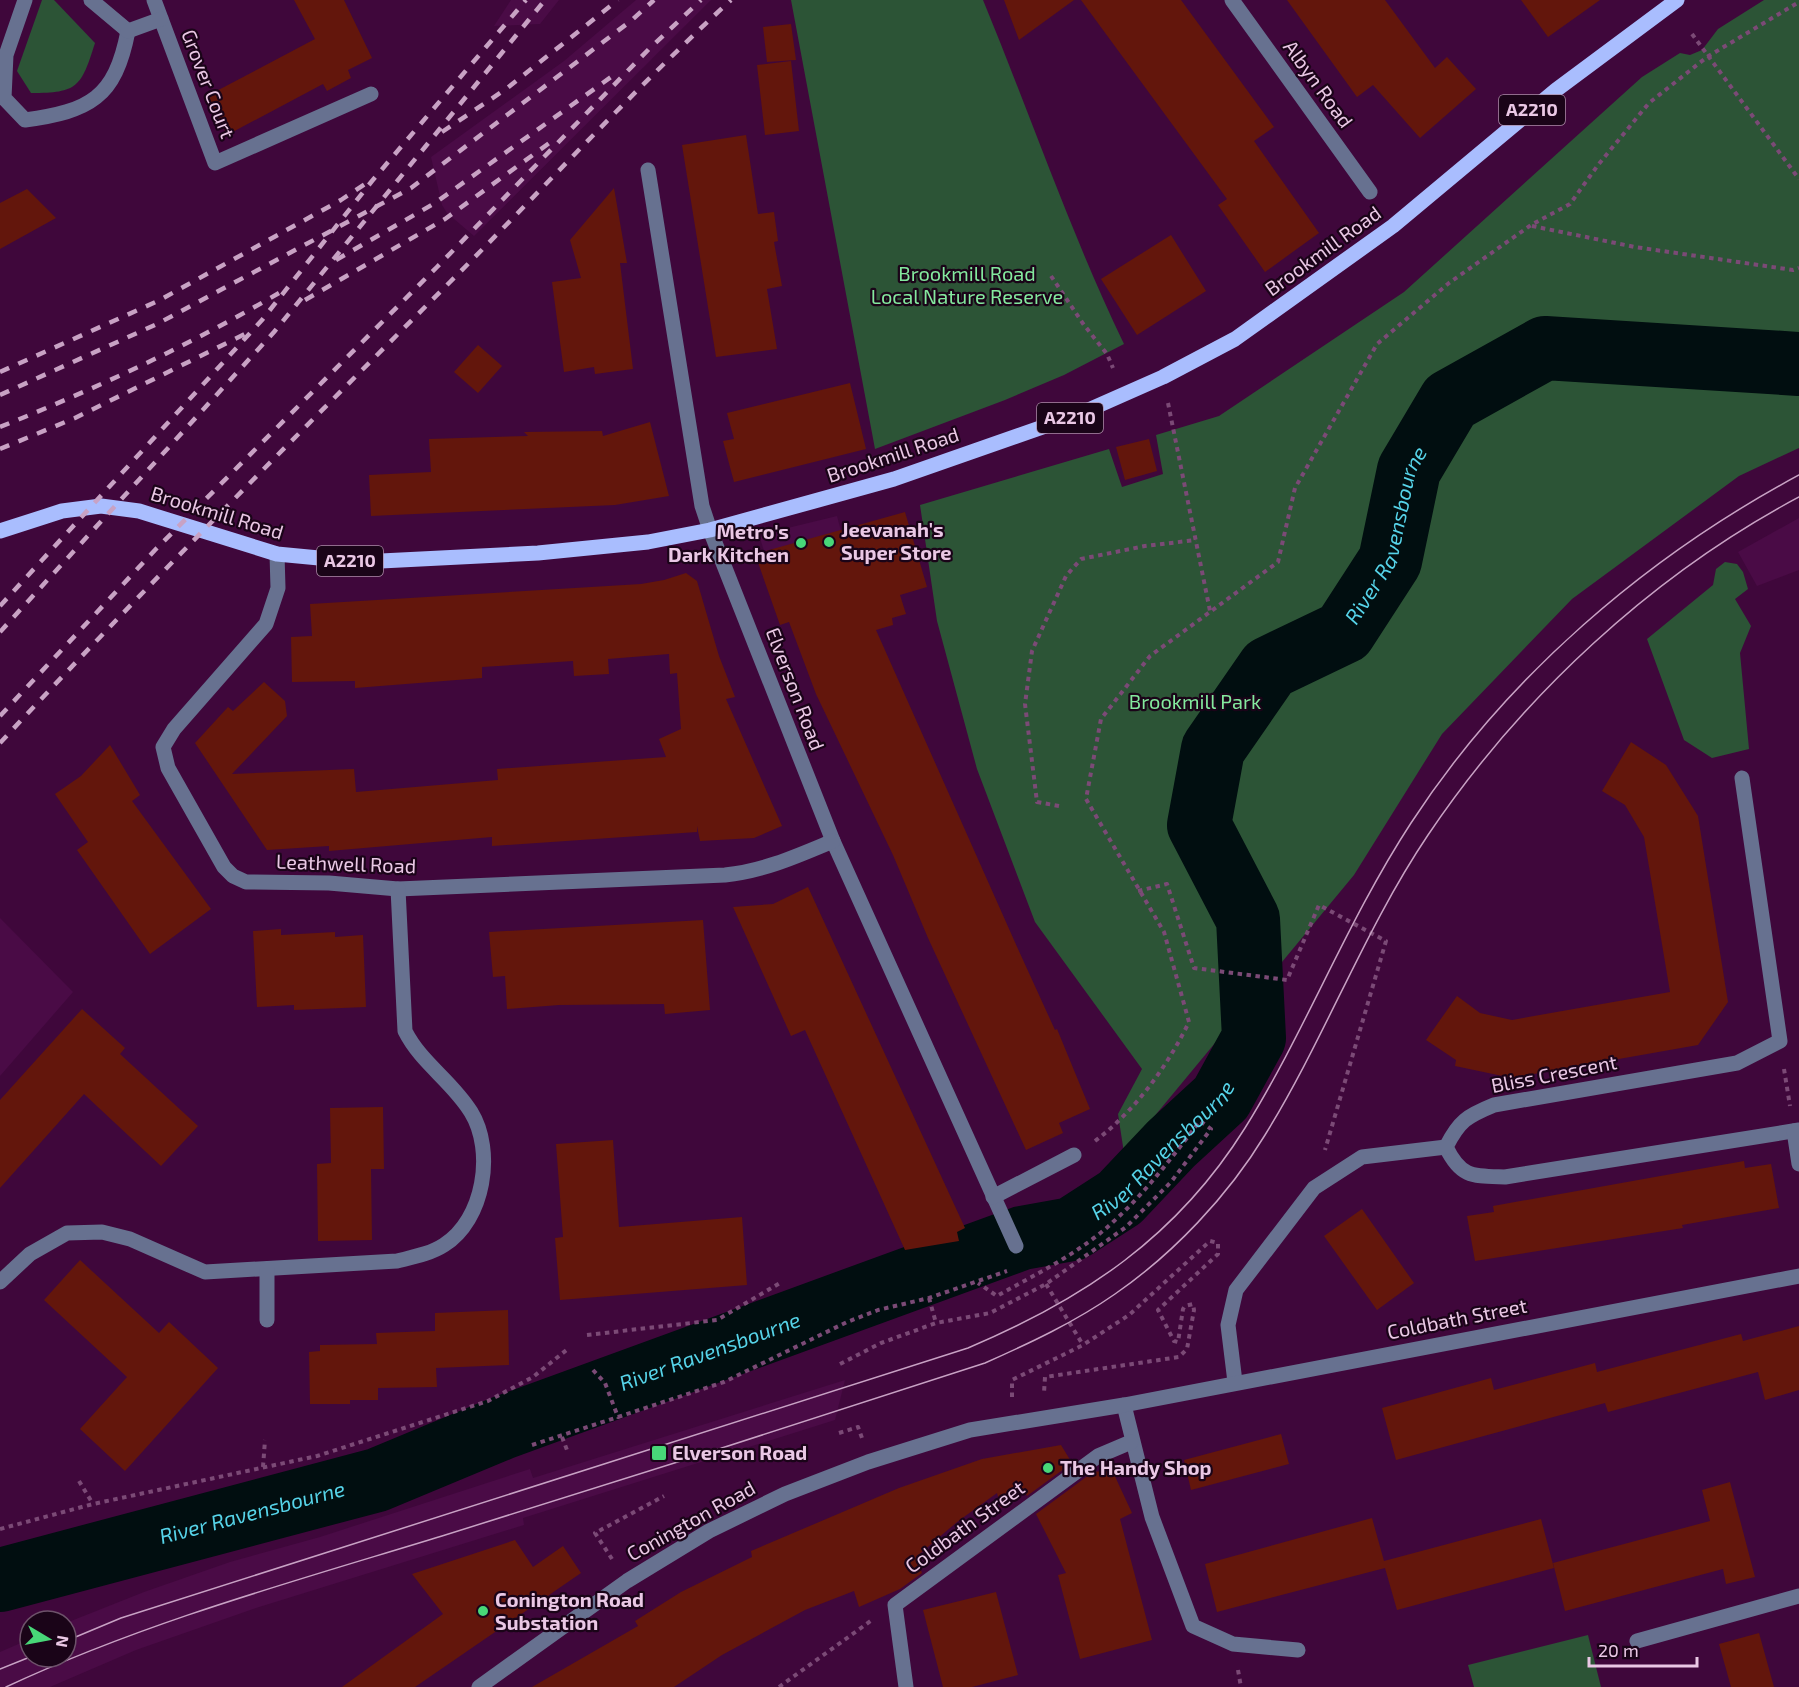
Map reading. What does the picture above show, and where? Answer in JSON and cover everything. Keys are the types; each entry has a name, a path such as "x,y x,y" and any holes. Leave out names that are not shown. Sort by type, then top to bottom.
{"main road":[{"name":"Brookmill Road","path":"0,531 62,511 101,506 139,511 277,554 361,561 538,553 648,543 710,530 894,479 1077,415 1163,377 1235,339 1393,226 1556,90 1677,0"}],"street":[{"path":"25,0 6,55 3,98 25,120 52,116 82,107 106,90 122,63 128,31 91,0"},
{"name":"Grover Court","path":"154,0 215,163 371,94"},
{"name":"Albyn Road","path":"1232,0 1370,192"},
{"name":"Grover Court","path":"128,31 161,19"},
{"name":"Elverson Road","path":"648,170 702,506 710,530 833,842 1013,1239"},
{"name":"Leathwell Road","path":"277,554 278,588 266,624 174,729 163,747 168,768 224,867 233,876 246,882 329,883 398,889 750,873 833,842"},
{"path":"1742,778 1780,1041"},
{"path":"0,1282 30,1254 67,1233 102,1232 130,1239 205,1272 397,1261 421,1256 445,1244 461,1229 473,1210 479,1194 483,1166 481,1141 472,1113 458,1095 414,1050 405,1031 398,889"},
{"name":"Bliss Crescent","path":"1446,1147 1455,1128 1470,1115 1494,1105 1737,1063 1780,1041"},
{"path":"1235,1382 1228,1325 1236,1290 1314,1188 1362,1157 1446,1147 1454,1162 1463,1172 1477,1176 1505,1177 1796,1130 1799,1164"},
{"path":"993,1197 1074,1155"},
{"path":"267,1269 267,1320"},
{"name":"Coldbath Street","path":"1124,1405 1799,1276"},
{"path":"1124,1405 1131,1442 1152,1517 1193,1626 1233,1644 1298,1650"},
{"name":"Conington Road","path":"479,1687 627,1581 709,1531 785,1494 868,1462 970,1430 1124,1405"},
{"name":"Coldbath Street","path":"895,1605 1098,1456 1131,1442"},
{"path":"1637,1641 1799,1596"},
{"path":"895,1605 906,1687"}],"path":[{"path":"1091,1144 1123,1120 1177,1046 1189,1022 1164,932 1086,799 1101,719 1150,656 1278,562 1295,488 1377,344 1449,283 1532,225 1570,204 1598,165 1649,103 1707,57 1799,2"},
{"path":"1692,34 1799,179"},
{"path":"1532,225 1635,247 1793,270 1799,268"},
{"path":"1051,276 1107,354 1113,368"},
{"path":"1163,377 1209,611"},
{"path":"1059,806 1037,802 1025,704 1032,651 1066,576 1081,559 1145,546 1196,540"},
{"path":"1138,891 1167,884 1194,968 1287,980 1319,905 1386,941 1314,1188"},
{"path":"1780,1041 1796,1130"},
{"path":"840,1364 881,1343 936,1323 990,1313 1046,1284 1126,1227 1171,1182 1211,1129 1200,1121 1154,1180 1112,1224 1057,1263 997,1296 978,1283"},
{"path":"1012,1393 1012,1380 1083,1345 1129,1315 1210,1241 1218,1243 1218,1254 1158,1311 1174,1341 1178,1342 1183,1309 1193,1304 1187,1349 1184,1354 1179,1357 1045,1377 1044,1389"},
{"path":"532,1445 724,1382 847,1322 906,1302 929,1298 978,1283 1006,1272"},
{"path":"587,1335 717,1320 780,1283"},
{"path":"1046,1284 1083,1345"},
{"path":"929,1298 936,1323"},
{"path":"0,1529 93,1504 317,1456 489,1401 533,1377 569,1348"},
{"path":"593,1370 605,1383 618,1417"},
{"path":"562,1437 567,1449"},
{"path":"263,1467 265,1440"},
{"path":"79,1481 93,1504"},
{"path":"627,1581 595,1533 664,1496"},
{"path":"779,1687 895,1605"}],"shaded area":[{"path":"511,0 559,0 540,24 494,26"},
{"path":"636,0 711,0 474,236 447,213 442,205 431,157 564,61"},
{"path":"837,516 846,550 770,570 759,535"},
{"path":"1799,518 1799,570 1757,586 1738,552"},
{"path":"0,918 73,992 0,1076"},
{"path":"845,1380 835,1420 523,1518 524,1525 256,1608 136,1650 50,1687 0,1687 0,1652 18,1644 18,1669 78,1669 78,1618 144,1592 230,1562 320,1537 530,1469 533,1478"}],"green space":[{"path":"42,0 54,0 95,43 86,69 75,84 59,91 31,93 17,71"},
{"name":"Brookmill Road Local Nature Reserve","path":"791,0 983,0 1068,216 1124,344 1064,375 1005,400 875,449"},
{"name":"Brookmill Park","path":"1764,0 1799,0 1799,448 1739,476 1572,599 1442,734 1354,875 1124,1153 1118,1114 1142,1069 1035,922 977,769 937,621 920,505 1109,449 1122,487 1163,474 1156,435 1219,416 1404,292 1642,77 1680,53 1690,55 1702,50 1718,29"},
{"path":"1725,562 1737,564 1743,572 1748,589 1735,599 1751,626 1740,653 1749,749 1712,758 1684,740 1647,639 1713,585 1716,569"},
{"path":"1588,1635 1601,1687 1474,1687 1468,1665"}],"building":[{"path":"294,0 344,0 372,58 348,70 351,78 327,91 323,84 227,135 207,96 315,39"},
{"path":"1004,0 1074,0 1019,40"},
{"path":"1081,0 1181,0 1274,127 1254,141 1319,233 1265,272 1218,205 1227,199"},
{"path":"1287,0 1385,0 1435,68 1447,57 1476,89 1420,138 1373,85 1357,97"},
{"path":"1521,0 1600,0 1548,37"},
{"path":"791,24 796,60 767,62 763,27"},
{"path":"791,61 799,131 765,135 757,65"},
{"path":"746,135 758,214 774,212 778,241 774,242 782,286 767,289 777,349 716,357 682,145"},
{"path":"614,188 627,263 620,263 633,369 595,374 594,367 564,372 552,282 581,278 570,240"},
{"path":"27,189 56,218 0,249 0,203"},
{"path":"1171,235 1206,291 1137,335 1101,279"},
{"path":"478,345 502,366 478,393 454,372"},
{"path":"850,383 866,449 734,482 723,441 734,439 727,413"},
{"path":"650,422 669,496 615,505 371,516 369,475 431,472 429,439 528,436 524,432 602,431 603,436"},
{"path":"1149,439 1157,471 1125,480 1116,447"},
{"path":"905,512 927,587 900,595 906,614 892,618 893,625 876,630 1018,949 1055,1030 1057,1029 1090,1109 1059,1123 1063,1133 1026,1150 928,938 893,855 816,694 789,622 780,625 755,554"},
{"path":"686,573 697,581 719,656 735,697 726,699 782,826 754,838 700,841 697,826 697,832 492,846 492,837 329,851 329,846 267,850 195,743 228,707 233,711 264,682 285,701 287,716 232,774 354,769 356,792 498,780 497,769 666,757 659,739 681,729 677,673 670,674 669,654 608,659 609,674 574,676 573,661 482,667 482,678 355,688 355,681 292,682 291,637 312,636 310,604 641,584"},
{"path":"1631,742 1666,765 1698,816 1728,1002 1698,1045 1512,1078 1455,1066 1456,1060 1426,1040 1457,996 1480,1013 1512,1020 1670,992 1644,837 1625,805 1602,791"},
{"path":"110,745 140,795 132,801 211,909 150,954 77,850 88,842 55,794 81,776"},
{"path":"808,887 965,1228 957,1232 959,1241 905,1250 805,1030 791,1036 733,907 773,904"},
{"path":"703,920 710,1010 665,1014 664,1004 559,1005 507,1009 505,976 493,977 489,932"},
{"path":"281,929 281,935 335,932 335,937 363,935 366,1007 294,1010 294,1005 257,1007 253,931"},
{"path":"82,1009 125,1048 120,1054 198,1126 161,1166 84,1094 0,1188 0,1100"},
{"path":"383,1107 384,1169 371,1169 372,1240 318,1241 317,1164 331,1163 330,1108"},
{"path":"613,1140 619,1227 742,1217 747,1285 560,1300 555,1238 563,1237 556,1144"},
{"path":"1744,1161 1745,1168 1771,1164 1779,1208 1682,1225 1683,1228 1475,1261 1467,1216 1494,1212 1493,1206"},
{"path":"1362,1209 1414,1283 1377,1310 1324,1236"},
{"path":"80,1260 159,1333 169,1322 218,1368 125,1471 80,1429 127,1377 44,1300"},
{"path":"508,1310 509,1365 436,1368 437,1387 378,1388 378,1400 350,1400 350,1404 310,1404 309,1352 320,1351 320,1345 377,1344 376,1333 435,1331 435,1313"},
{"path":"1799,1326 1799,1390 1765,1400 1758,1372 1608,1412 1605,1403 1396,1460 1382,1408 1491,1378 1494,1390 1595,1363 1597,1372 1741,1334 1743,1341"},
{"path":"1281,1434 1289,1464 1191,1490 1184,1460"},
{"path":"1061,1445 1072,1463 1027,1496 1024,1491 1001,1508 997,1493 957,1522 916,1557 922,1573 900,1589 859,1607 854,1591 805,1610 722,1655 674,1687 532,1687 638,1626 635,1621 681,1592 752,1557 751,1551 899,1488 982,1459"},
{"path":"1112,1470 1132,1513 1120,1519 1152,1640 1080,1659 1058,1575 1066,1573 1036,1514 1093,1472"},
{"path":"1730,1482 1755,1577 1726,1584 1723,1569 1565,1611 1553,1563 1710,1521 1702,1490"},
{"path":"1372,1518 1384,1561 1541,1519 1554,1568 1397,1610 1385,1568 1217,1612 1205,1564"},
{"name":"Conington Road Substation","path":"515,1540 533,1567 563,1546 581,1573 415,1687 342,1687 443,1614 412,1574"},
{"path":"996,1592 1018,1675 972,1687 943,1687 923,1610"},
{"path":"1759,1633 1774,1687 1731,1687 1719,1644"}],"waterway":[{"name":"River Ravensbourne","path":"0,1580 377,1480 502,1428 1022,1238 1072,1229 1120,1198 1171,1144 1221,1098 1254,1038 1248,919 1199,825 1213,749 1269,668 1344,632 1390,561 1409,470 1450,401 1545,348 1799,364"}],"tram line":[{"path":"78,1636 121,1618 968,1348 1051,1308 1089,1286 1158,1233 1218,1167 1267,1091 1388,860 1449,769 1490,719 1535,670 1583,625 1634,583 1687,543 1799,475"},
{"path":"6,1687 112,1642 221,1604 646,1472 985,1363 1052,1332 1100,1304 1137,1278 1178,1242 1217,1202 1250,1158 1307,1061 1364,946 1405,871 1465,784 1505,735 1547,688 1642,602 1692,563 1745,528 1799,497"},
{"path":"0,1669 18,1662"}],"railway":[{"path":"0,606 262,320 372,181 526,0"},
{"path":"0,632 274,332 545,0"},
{"path":"442,132 506,89 618,0"},
{"path":"0,395 157,324 411,188 632,20 654,0"},
{"path":"0,716 155,550 437,267 649,49 701,0"},
{"path":"0,743 223,511 624,104 731,0"},
{"path":"336,260 435,203 618,72"},
{"path":"305,300 445,219 552,141"},
{"path":"0,372 158,301 341,200 365,184"},
{"path":"0,427 142,365 211,331 279,293"},
{"path":"0,449 75,418 245,334"}],"place":[{"name":"Jeevanah's Super Store","path":"829,542"},
{"name":"Metro's Dark Kitchen","path":"801,543"},
{"name":"Elverson Road","path":"659,1453"},
{"name":"The Handy Shop","path":"1048,1468"},
{"name":"Conington Road Substation","path":"483,1611"}]}
